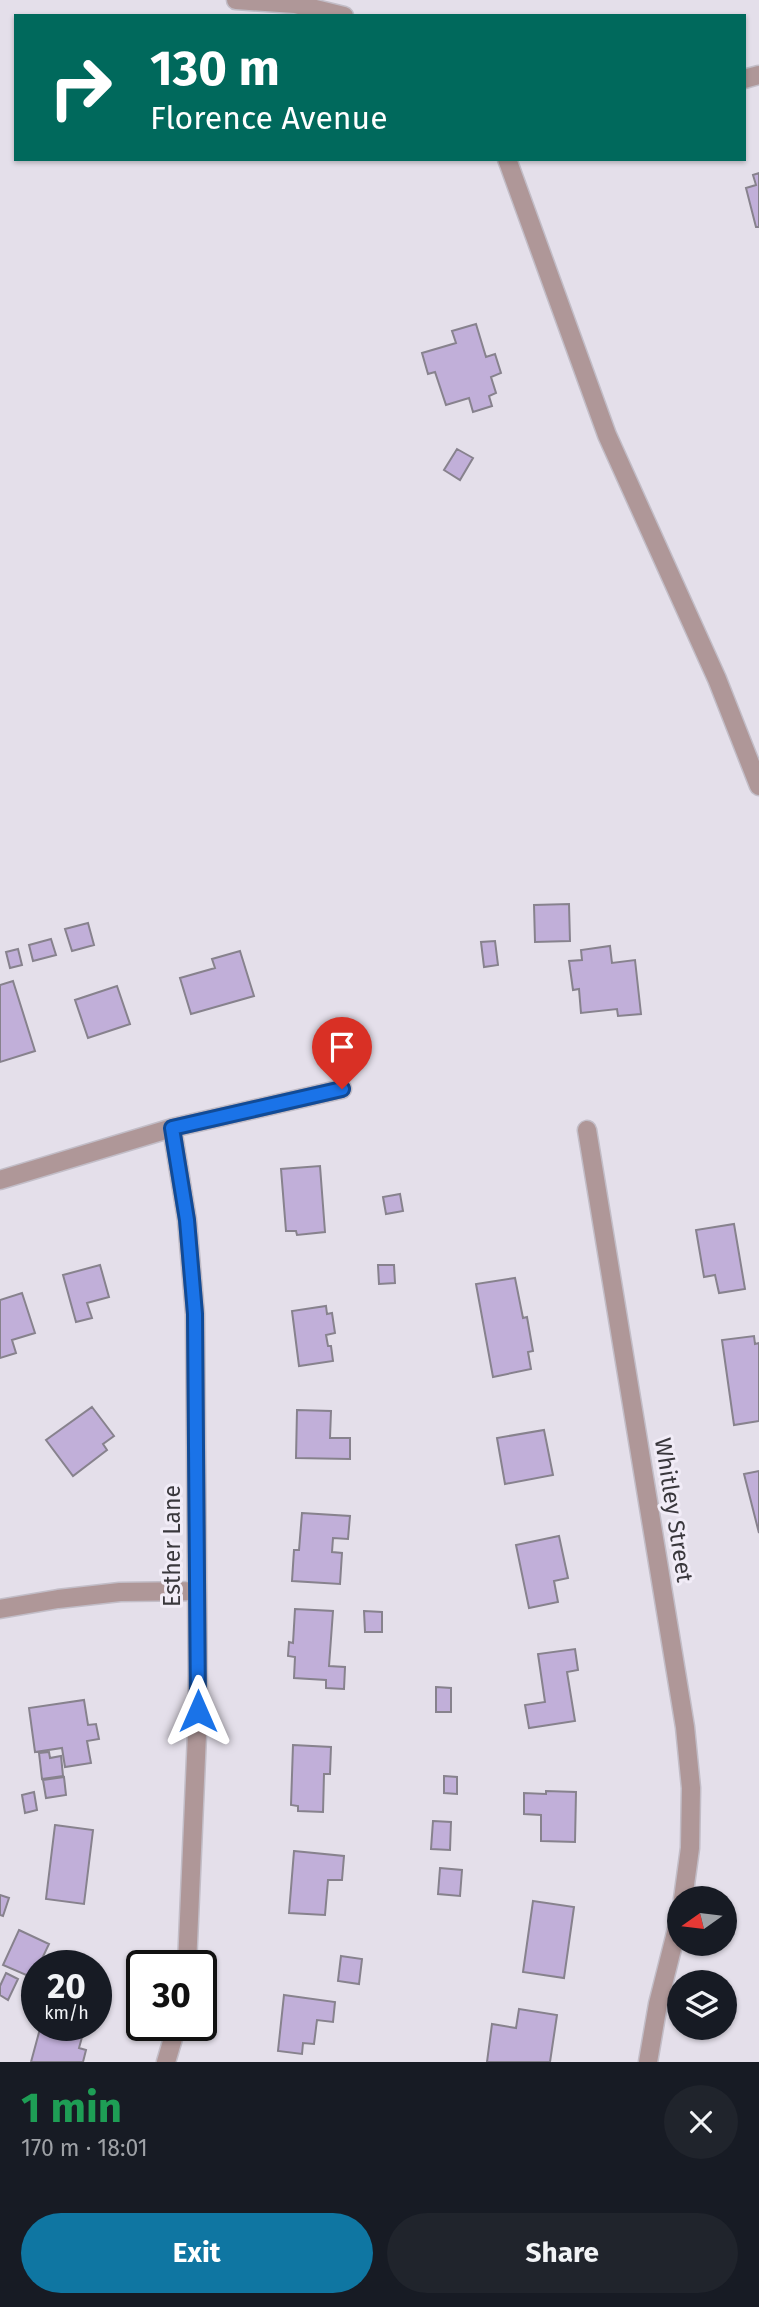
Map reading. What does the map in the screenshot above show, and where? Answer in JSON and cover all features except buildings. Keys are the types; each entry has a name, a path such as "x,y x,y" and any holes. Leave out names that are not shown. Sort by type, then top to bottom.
{"street":[{"path":"236,0 295,4 336,14"},
{"path":"508,161 607,435 717,680 759,786"},
{"path":"0,1180 172,1128 342,1089"},
{"name":"Esther Lane","path":"172,1128 187,1220 195,1314 198,1711 188,1950"},
{"name":"Whitley Street","path":"587,1130 685,1727 691,1787 690,1849 685,1886"},
{"path":"0,1609 120,1592 197,1591"},
{"path":"648,2062 670,1956"},
{"path":"166,2062 172,2041"}],"route":[{"path":"198,1711 195,1314 187,1220 172,1128 342,1089"}]}
